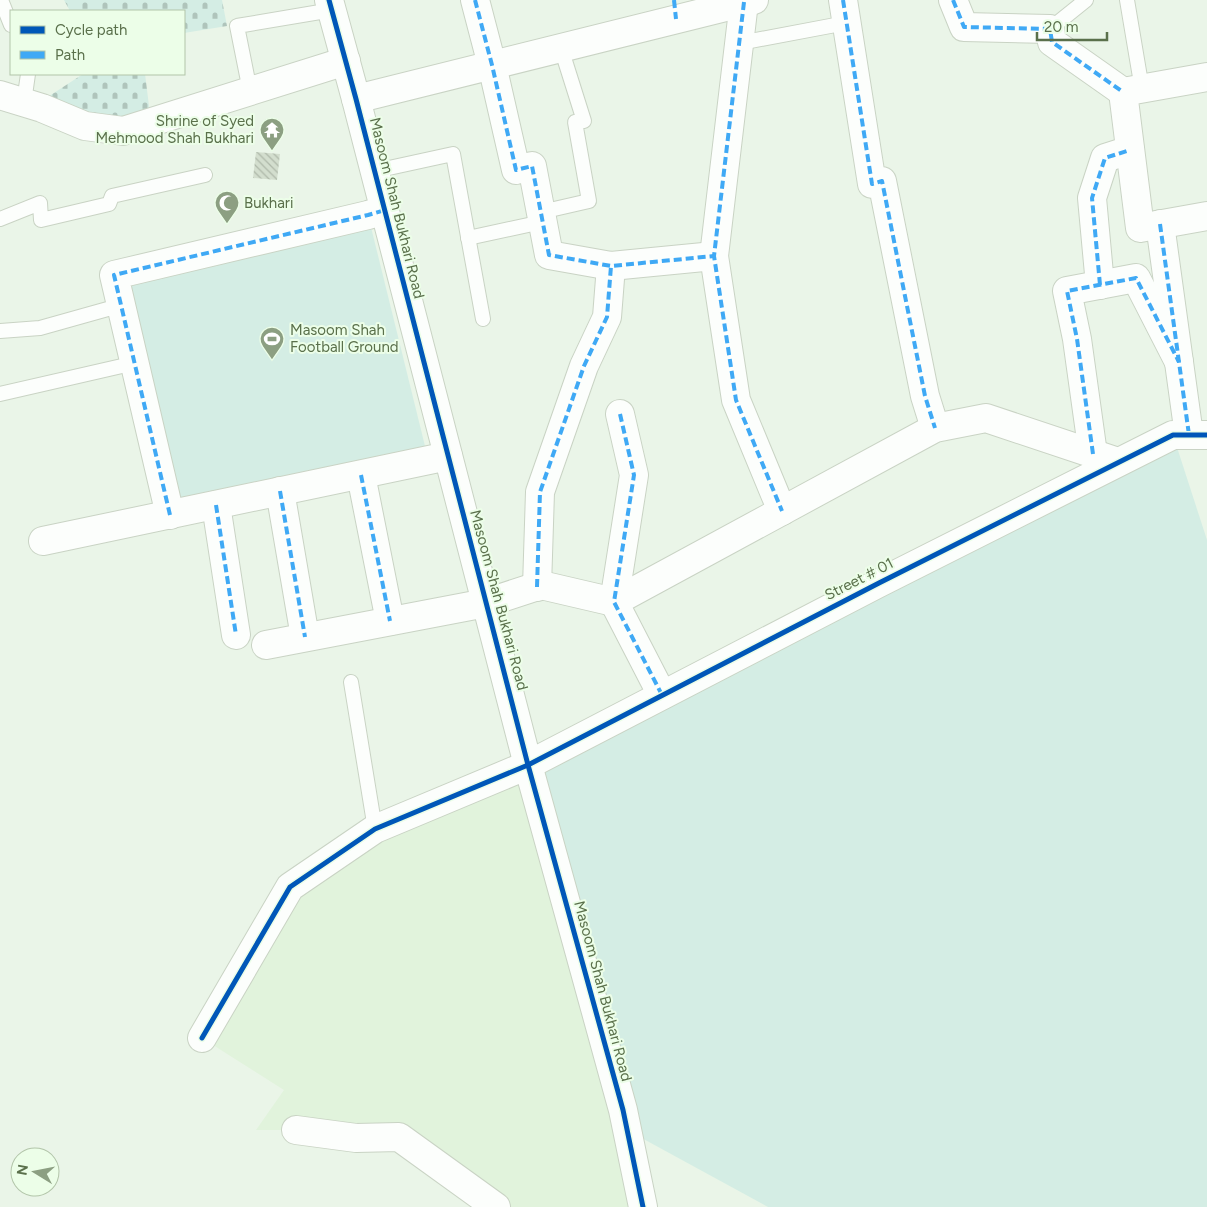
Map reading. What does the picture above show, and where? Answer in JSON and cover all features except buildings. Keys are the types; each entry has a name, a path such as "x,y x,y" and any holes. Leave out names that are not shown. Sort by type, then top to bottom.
{"street":[{"path":"474,0 492,65 516,170 532,166 548,255 611,266 714,256"},
{"path":"953,0 964,27 1050,29 1052,42 1132,91 1207,77"},
{"path":"356,99 561,48 675,10 749,1 740,43 714,256 736,400 782,511"},
{"name":"Masoom Shah Bukhari Road","path":"330,5 375,171 528,765 623,1110 643,1207"},
{"path":"844,11 872,184 882,182 925,396 935,428"},
{"path":"12,98 85,126 123,131 346,62"},
{"path":"1132,91 1130,150 1140,228 1207,216"},
{"path":"1100,285 1092,198 1105,158 1130,150"},
{"path":"170,515 114,275 385,210"},
{"path":"1160,224 1179,362 1198,435"},
{"path":"537,587 540,492 584,366 607,317 611,266"},
{"path":"1106,458 1067,291 1136,278 1179,362"},
{"path":"620,414 634,475 614,602 662,695"},
{"path":"266,644 486,603 542,585 614,602 935,428 986,418 1106,458"},
{"name":"Street # 01","path":"202,1038 290,887 375,829 528,765 870,587 1106,458 1173,435 1198,435"},
{"path":"43,542 448,456"},
{"path":"361,474 390,621"},
{"path":"280,491 305,637"},
{"path":"216,505 236,635"},
{"path":"296,1130 356,1138 399,1137 492,1206"}],"lane":[{"path":"1,0 10,22"},
{"path":"1050,29 1086,0"},
{"path":"1127,0 1132,91"},
{"path":"250,91 237,26 330,5"},
{"path":"740,43 844,11"},
{"path":"468,238 541,217 589,200 575,122 584,121 561,48"},
{"path":"12,98 27,75"},
{"path":"375,171 453,154 483,319"},
{"path":"0,219 40,203 42,220 109,204 112,196 205,175"},
{"path":"0,332 40,328 122,305"},
{"path":"0,394 135,363"},
{"path":"351,682 375,829"}],"shaded area":[{"path":"528,765 640,1207 496,1207 399,1137 296,1130 256,1130 284,1090 202,1038 290,887"}],"green space":[{"path":"64,0 222,0 227,26 185,33 185,10 69,10"},
{"path":"81,75 145,75 151,122 34,106"},
{"name":"Masoom Shah Football Ground","path":"368,215 425,446 173,499 118,274"},
{"path":"1173,435 1207,540 1207,1207 768,1207 627,1130 528,765"}],"marked path":[{"path":"475,0 516,170 532,166 549,255 611,266 714,256"},
{"path":"674,0 676,19"},
{"path":"843,0 872,184 882,181 925,396 935,428"},
{"path":"953,0 964,27 1050,29 1052,42 1123,92"},
{"path":"744,2 714,256 736,400 782,511"},
{"path":"1100,285 1092,198 1105,158 1130,150"},
{"path":"170,515 114,275 385,210"},
{"path":"1160,224 1189,435"},
{"path":"537,587 540,492 584,366 607,317 611,266"},
{"path":"1093,454 1077,339 1067,291 1136,278 1179,362"},
{"path":"620,414 634,475 614,602 662,695"},
{"path":"361,475 390,621"},
{"path":"280,491 305,637"},
{"path":"216,505 236,635"}],"cycle path":[{"path":"329,0 528,765 623,1110 643,1207"},
{"path":"202,1038 290,887 375,829 528,765 879,583 1173,435 1207,435"}],"place":[{"name":"Shrine of Syed Mehmood Shah Bukhari","path":"272,151"},
{"name":"Bukhari","path":"227,224"},
{"name":"Masoom Shah Football Ground","path":"272,360"}]}
